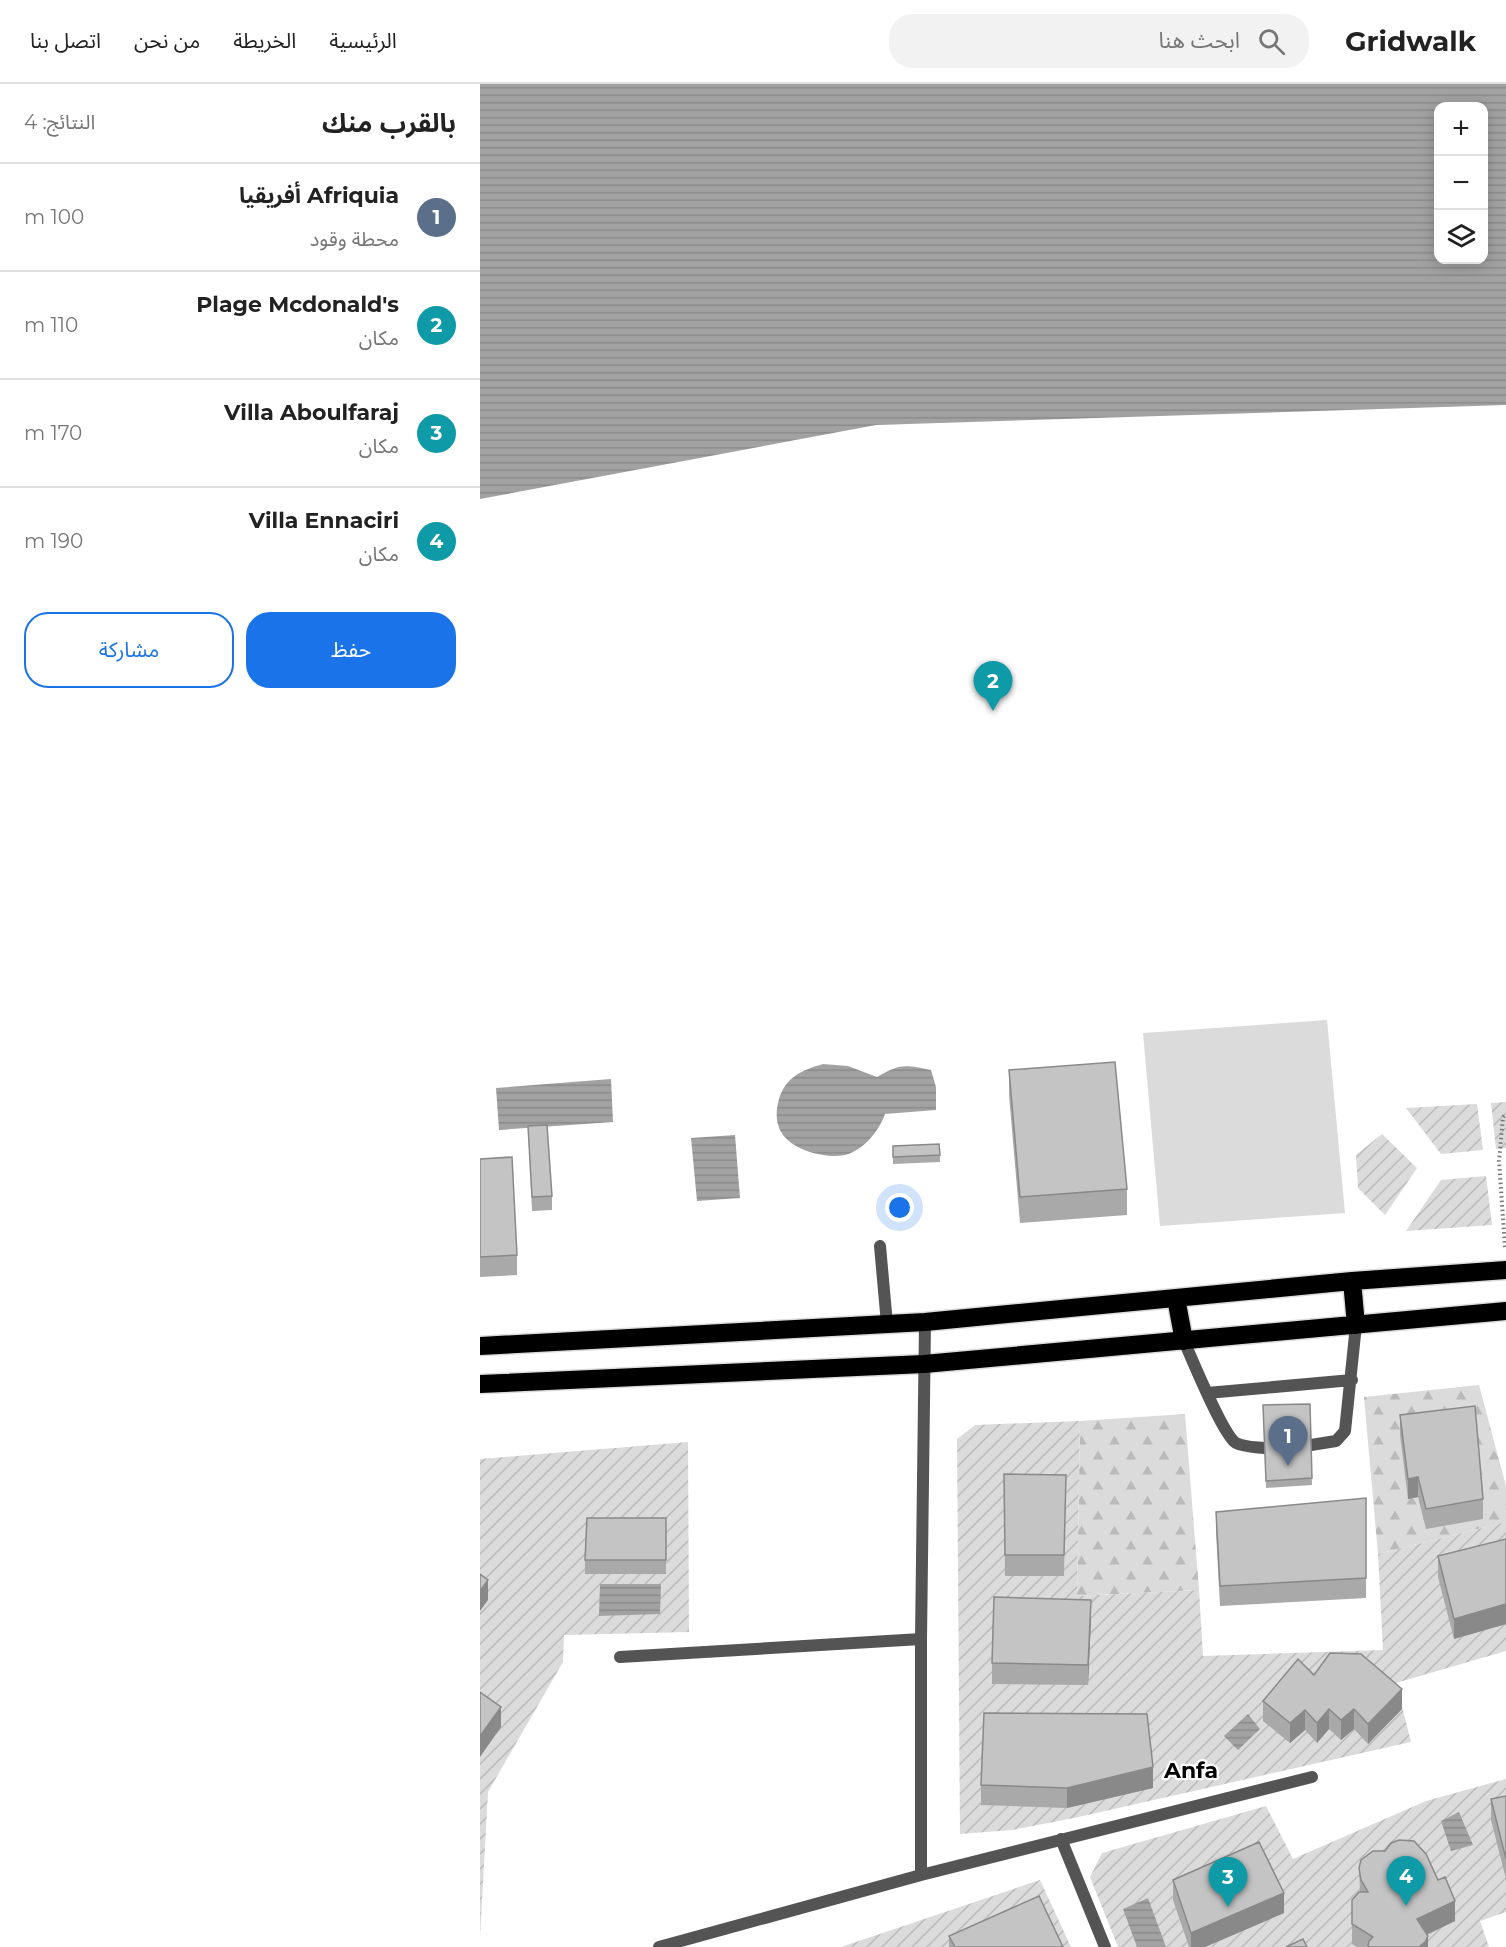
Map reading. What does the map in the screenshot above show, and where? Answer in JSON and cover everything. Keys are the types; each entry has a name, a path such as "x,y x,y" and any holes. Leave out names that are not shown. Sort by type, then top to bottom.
{"highway":[{"path":"480,1346 925,1322 1352,1281 1506,1271"},
{"path":"1352,1281 1356,1325"},
{"path":"1176,1298 1185,1341"},
{"path":"480,1384 924,1364 1506,1311"}],"street":[{"path":"880,1246 887,1324"},
{"path":"921,1875 925,1322"},
{"path":"1311,1445 1336,1441 1345,1431 1356,1325"},
{"path":"1185,1341 1207,1393 1230,1437 1235,1442 1246,1446 1264,1448"},
{"path":"1207,1393 1352,1380"},
{"path":"620,1657 921,1639"},
{"path":"659,1947 921,1875 1312,1777"},
{"path":"1061,1839 1105,1947"}],"path":[{"path":"1506,1114 1503,1117 1499,1161 1506,1271"}],"green space":[{"path":"1327,1020 1345,1213 1160,1226 1143,1033"},
{"path":"1506,1102 1506,1148 1496,1149 1491,1103"},
{"path":"1477,1104 1483,1150 1441,1154 1406,1108"},
{"path":"1382,1134 1417,1168 1385,1215 1358,1188 1356,1155"},
{"path":"1486,1176 1492,1225 1406,1231 1441,1180"},
{"path":"1479,1385 1506,1486 1506,1522 1378,1554 1364,1397"},
{"path":"1185,1414 1199,1590 1077,1596 1080,1421"},
{"path":"1080,1421 1077,1596 1199,1590 1203,1656 1383,1650 1378,1554 1506,1522 1506,1651 1396,1683 1411,1742 1074,1818 1012,1830 960,1834 957,1439 975,1425"},
{"path":"688,1442 689,1632 564,1635 563,1662 488,1792 480,1937 480,1459"},
{"path":"1506,1779 1506,1912 1480,1921 1489,1947 1118,1947 1090,1877 1102,1853 1266,1806 1293,1859 1426,1801"},
{"path":"1040,1880 1071,1947 841,1947"}],"shaded area":[{"path":"480,84 1506,84 1506,405 876,425 480,499"},
{"path":"823,1064 848,1066 877,1077 903,1066 931,1070 936,1087 936,1110 885,1114 870,1139 858,1149 845,1155 828,1156 807,1151 790,1142 779,1129 777,1110 779,1099 786,1085 796,1075"},
{"path":"611,1079 613,1122 499,1130 496,1088"},
{"path":"735,1135 740,1198 697,1201 691,1138"},
{"path":"600,1584 661,1584 660,1614 599,1616"},
{"path":"1248,1714 1260,1729 1238,1750 1224,1736"},
{"path":"1459,1812 1473,1845 1451,1851 1441,1821"},
{"path":"1148,1898 1166,1947 1137,1947 1123,1909"}],"building":[{"path":"1115,1062 1127,1189 1020,1197 1009,1070"},
{"path":"547,1125 552,1196 532,1197 528,1126"},
{"path":"939,1144 940,1155 893,1157 893,1146"},
{"path":"512,1157 517,1255 480,1257 480,1159"},
{"path":"1310,1404 1312,1478 1266,1481 1263,1405"},
{"path":"1475,1406 1483,1499 1426,1509 1418,1477 1408,1479 1400,1415"},
{"path":"1004,1474 1066,1475 1064,1555 1005,1555"},
{"path":"1366,1498 1366,1578 1220,1586 1216,1512"},
{"path":"587,1518 666,1518 666,1560 585,1560"},
{"path":"1506,1539 1506,1604 1454,1619 1438,1556"},
{"path":"480,1574 488,1580 480,1591"},
{"path":"994,1597 1091,1600 1088,1665 992,1663"},
{"path":"1330,1653 1361,1654 1402,1689 1368,1724 1354,1709 1341,1720 1329,1709 1317,1723 1305,1710 1290,1723 1263,1701 1298,1659 1314,1675"},
{"path":"480,1692 501,1707 480,1736"},
{"path":"984,1713 1147,1714 1153,1767 1067,1788 981,1785"},
{"path":"1506,1796 1506,1859 1491,1799"},
{"path":"1399,1840 1414,1841 1426,1854 1438,1880 1445,1877 1455,1901 1417,1919 1428,1936 1419,1947 1368,1947 1373,1937 1352,1924 1352,1900 1359,1892 1368,1892 1361,1880 1359,1868 1361,1860 1373,1851 1385,1851 1391,1843"},
{"path":"1259,1842 1284,1893 1191,1933 1173,1880"},
{"path":"1039,1896 1063,1947 955,1947 949,1936"},
{"path":"1303,1939 1307,1947 1286,1947"}],"place":[{"name":"Plage Mcdonald's","path":"993,711"},
{"name":"Afriquia أفريقيا","path":"1288,1466"},
{"name":"Villa Ennaciri","path":"1406,1906"},
{"name":"Villa Aboulfaraj","path":"1228,1907"}],"district":[{"name":"Anfa","path":"1191,1770"}]}
